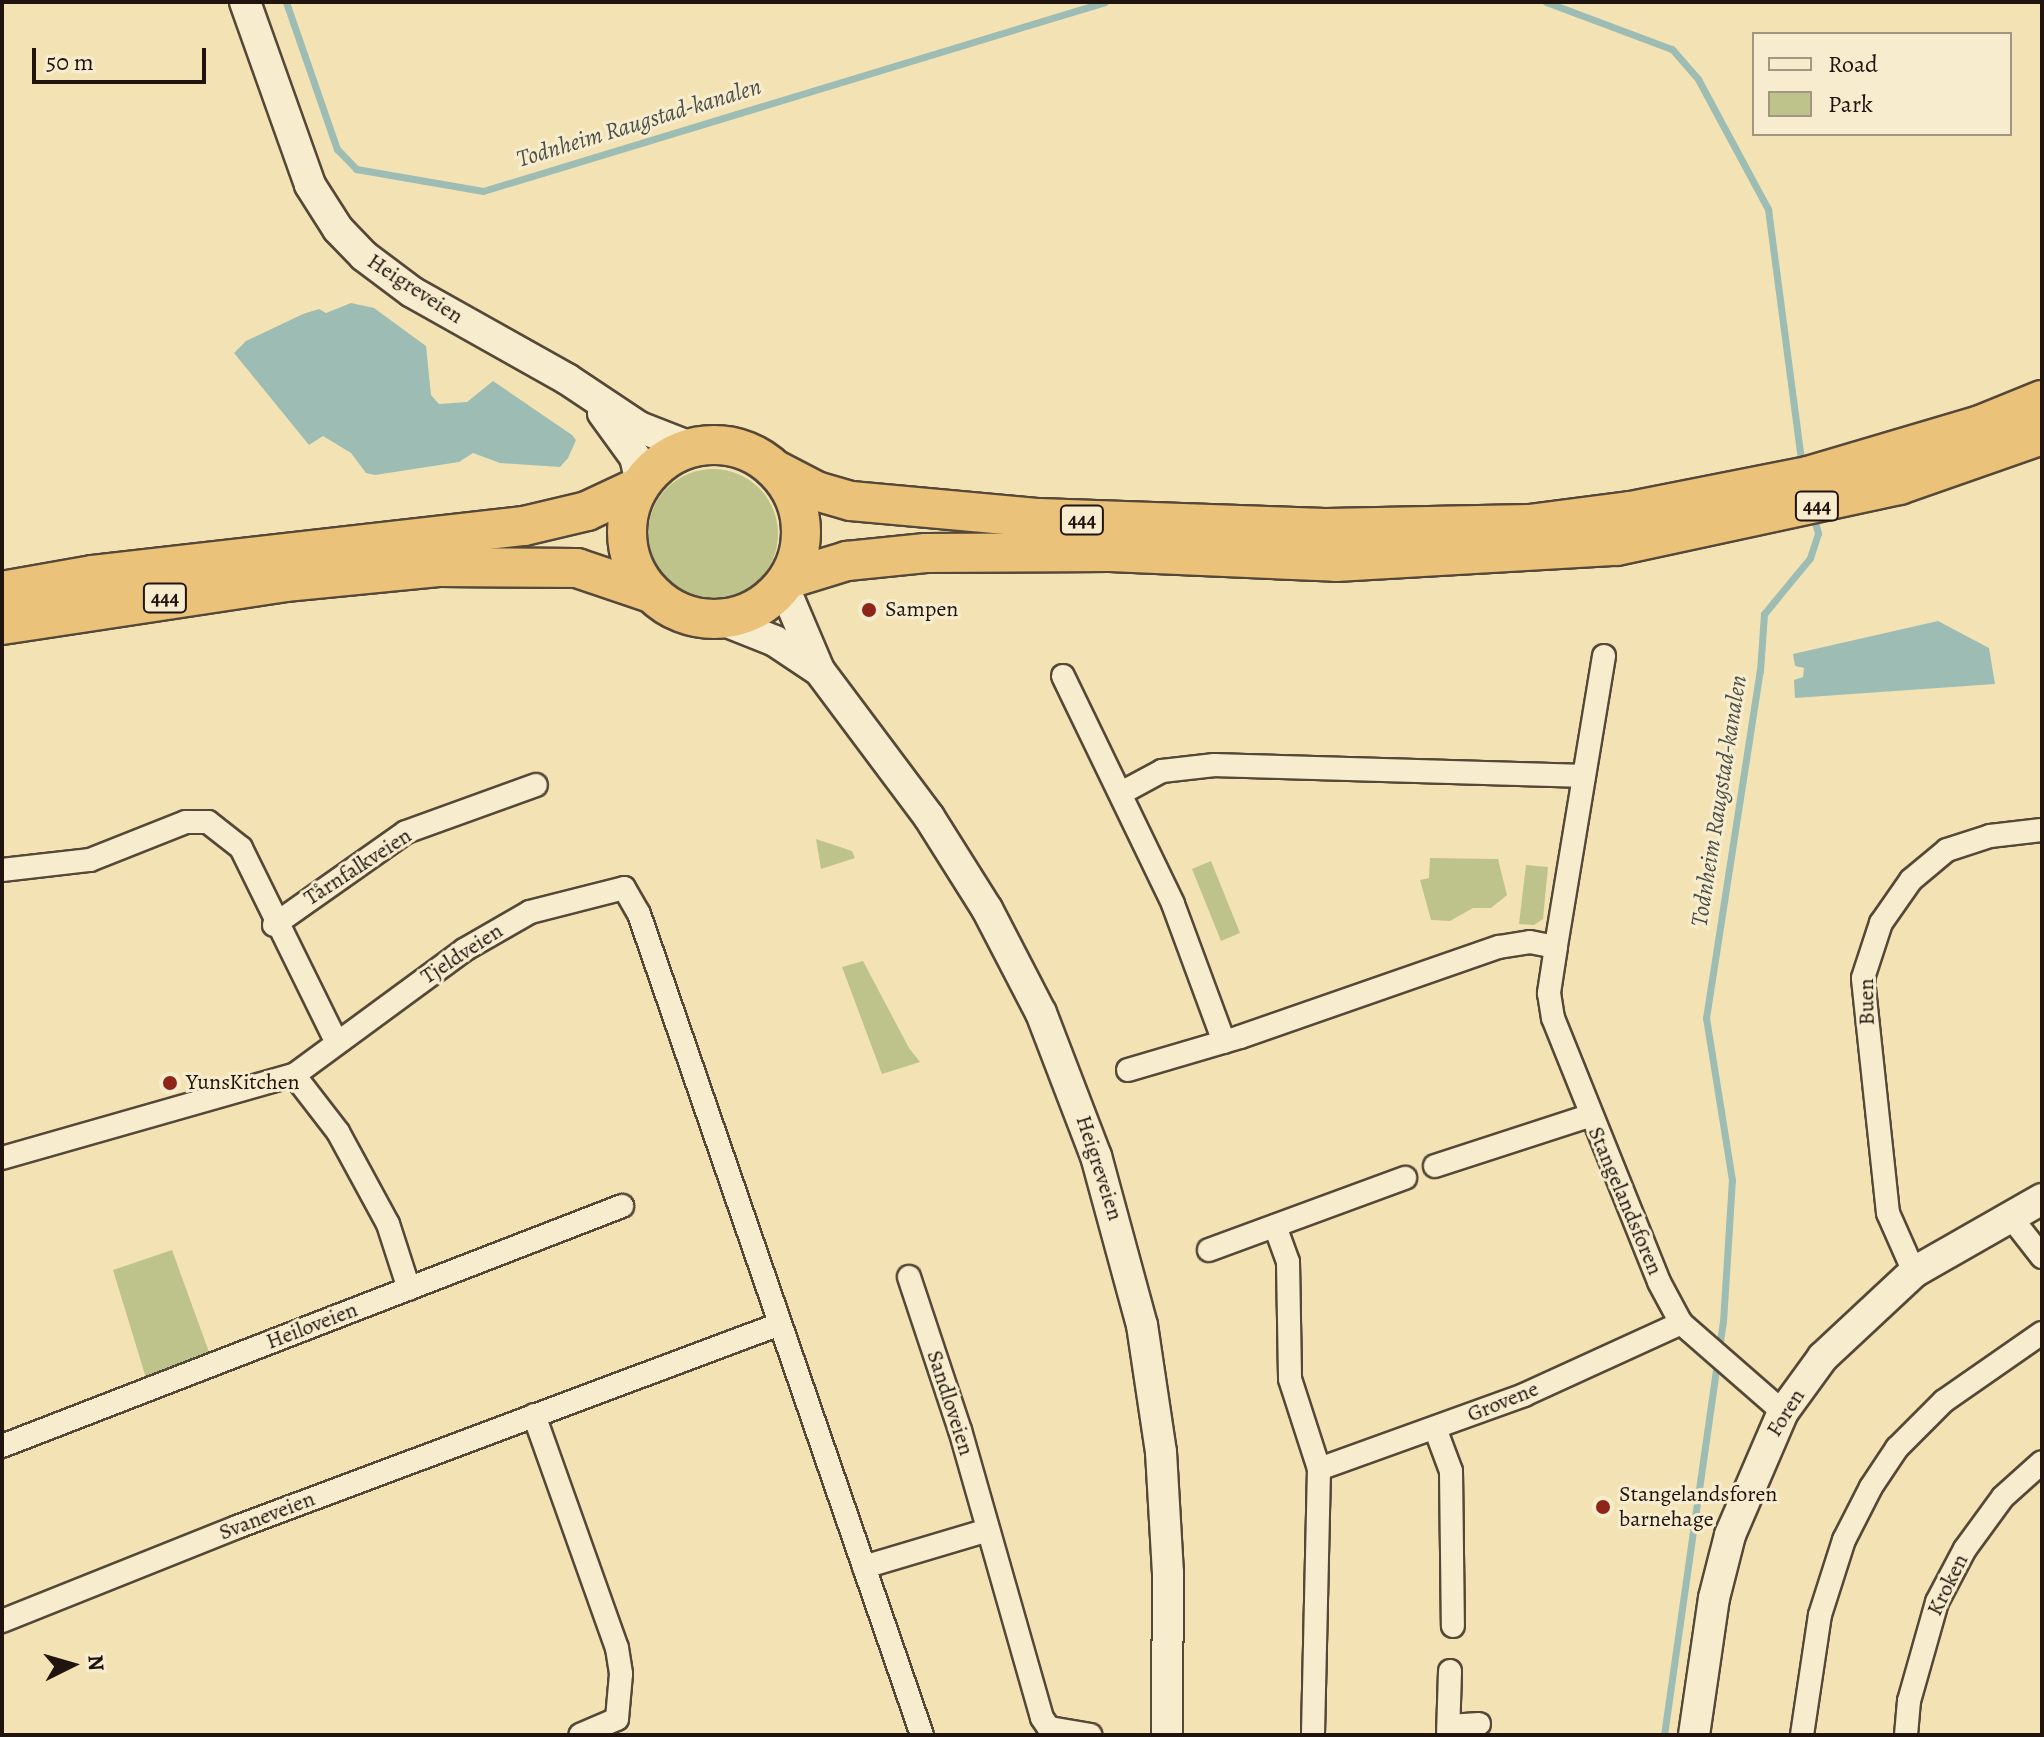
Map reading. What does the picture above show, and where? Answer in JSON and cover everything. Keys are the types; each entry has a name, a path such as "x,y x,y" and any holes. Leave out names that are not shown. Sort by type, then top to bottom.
{"highway":[{"name":"444","path":"1895,469 2042,400"},
{"name":"444","path":"2,625 269,584 438,567 577,568 651,593 685,615 720,619 755,609 786,582 847,561 926,553 1110,552 1336,562 1494,557 1617,546 1731,509 2042,435"},
{"name":"444","path":"2,591 93,575 524,526 587,511 640,484 671,455 690,447 734,446 816,491 876,504 1110,522 1325,528 1529,524 1731,509"},
{"path":"776,470 792,494 801,522 796,561 786,582"},
{"name":"444","path":"640,484 626,531 628,554 651,593"}],"main road":[{"name":"Heigreveien","path":"245,2 305,171 338,229 412,292 639,427 690,447"},
{"name":"Heigreveien","path":"586,393 624,439 640,484"},
{"name":"Heigreveien","path":"786,582 819,670 929,817 994,922 1051,1038 1112,1204 1142,1325 1161,1452 1168,1573 1167,1735"},
{"name":"Heigreveien","path":"720,619 775,641 819,670"},
{"name":"Foren","path":"1694,1735 1714,1598 1730,1535 1783,1412 1823,1357 1914,1272 2042,1199"}],"street":[{"name":"Stangelandsforen","path":"1604,656 1549,993 1553,1018 1589,1116 1659,1282 1681,1323 1783,1412"},
{"path":"1063,676 1123,792 1173,904 1224,1042"},
{"path":"1123,792 1162,771 1215,765 1584,776"},
{"name":"Tårnfalkveien","path":"274,925 406,832 536,785"},
{"path":"2,870 90,860 186,822 208,822 241,848 274,925 336,1041"},
{"name":"Buen","path":"1914,1272 1888,1213 1863,978 1881,923 1911,880 1947,850 1990,836 2042,830"},
{"name":"Tjeldveien","path":"2,1158 294,1075 336,1041 464,950 530,912 624,888 639,914 780,1324"},
{"path":"1128,1070 1224,1042 1499,947 1530,942 1556,947"},
{"path":"294,1075 338,1132 381,1210 409,1289"},
{"path":"1435,1166 1589,1116"},
{"path":"1209,1250 1405,1178"},
{"name":"Heiloveien","path":"2,1446 622,1206"},
{"path":"2010,1216 2042,1257"},
{"path":"1275,1226 1288,1262 1290,1379 1319,1469 1313,1735"},
{"name":"Sandloveien","path":"909,1277 960,1430 985,1531 1042,1718 1049,1728 1090,1735"},
{"name":"Grovene","path":"1319,1469 1524,1395 1681,1323"},
{"path":"780,1324 922,1735"},
{"name":"Svaneveien","path":"2,1621 534,1415 780,1324"},
{"path":"1802,1735 1820,1615 1844,1540 1871,1487 1897,1448 1944,1401 2042,1333"},
{"path":"534,1415 617,1648 621,1674 617,1719 580,1735"},
{"path":"1435,1428 1451,1471 1453,1626"},
{"name":"Kroken","path":"1906,1735 1912,1687 1937,1602 1965,1549 2003,1497 2042,1462"},
{"path":"864,1567 985,1531"},
{"path":"1450,1671 1448,1730 1479,1724"}],"green space":[{"path":"713,469 738,474 759,488 773,509 778,534 773,559 759,580 738,594 713,599 688,594 667,580 653,559 648,534 653,509 667,488 688,474"},
{"path":"816,839 852,851 855,858 821,869"},
{"path":"1430,858 1498,859 1507,895 1491,908 1473,908 1450,921 1431,920 1420,880 1429,878"},
{"path":"1211,861 1240,933 1221,941 1192,869"},
{"path":"1526,865 1548,867 1543,919 1534,925 1519,924"},
{"path":"863,961 909,1048 920,1062 882,1074 842,967"},
{"path":"172,1250 209,1352 146,1378 113,1270"}],"water":[{"path":"351,303 374,308 426,346 431,395 439,404 467,402 493,381 572,435 576,440 568,458 560,467 500,463 473,453 459,462 375,475 366,473 351,453 323,436 309,445 234,353 246,341 303,314 319,309 326,313"},
{"path":"1938,621 1989,648 1995,684 1795,698 1794,680 1803,677 1804,668 1795,666 1793,654"}],"waterway":[{"name":"Todnheim Raugstad-kanalen","path":"286,2 337,149 356,169 483,191 1105,2"},
{"name":"Todnheim Raugstad-kanalen","path":"1546,2 1672,49 1698,79 1768,209 1802,467"},
{"name":"Todnheim Raugstad-kanalen","path":"1664,1735 1723,1322 1732,1180 1706,1018 1760,671 1764,614 1810,558 1818,533 1813,514"}],"place":[{"name":"Sampen","path":"869,610"},
{"name":"YunsKitchen","path":"170,1083"},
{"name":"Stangelandsforen barnehage","path":"1603,1507"}]}
